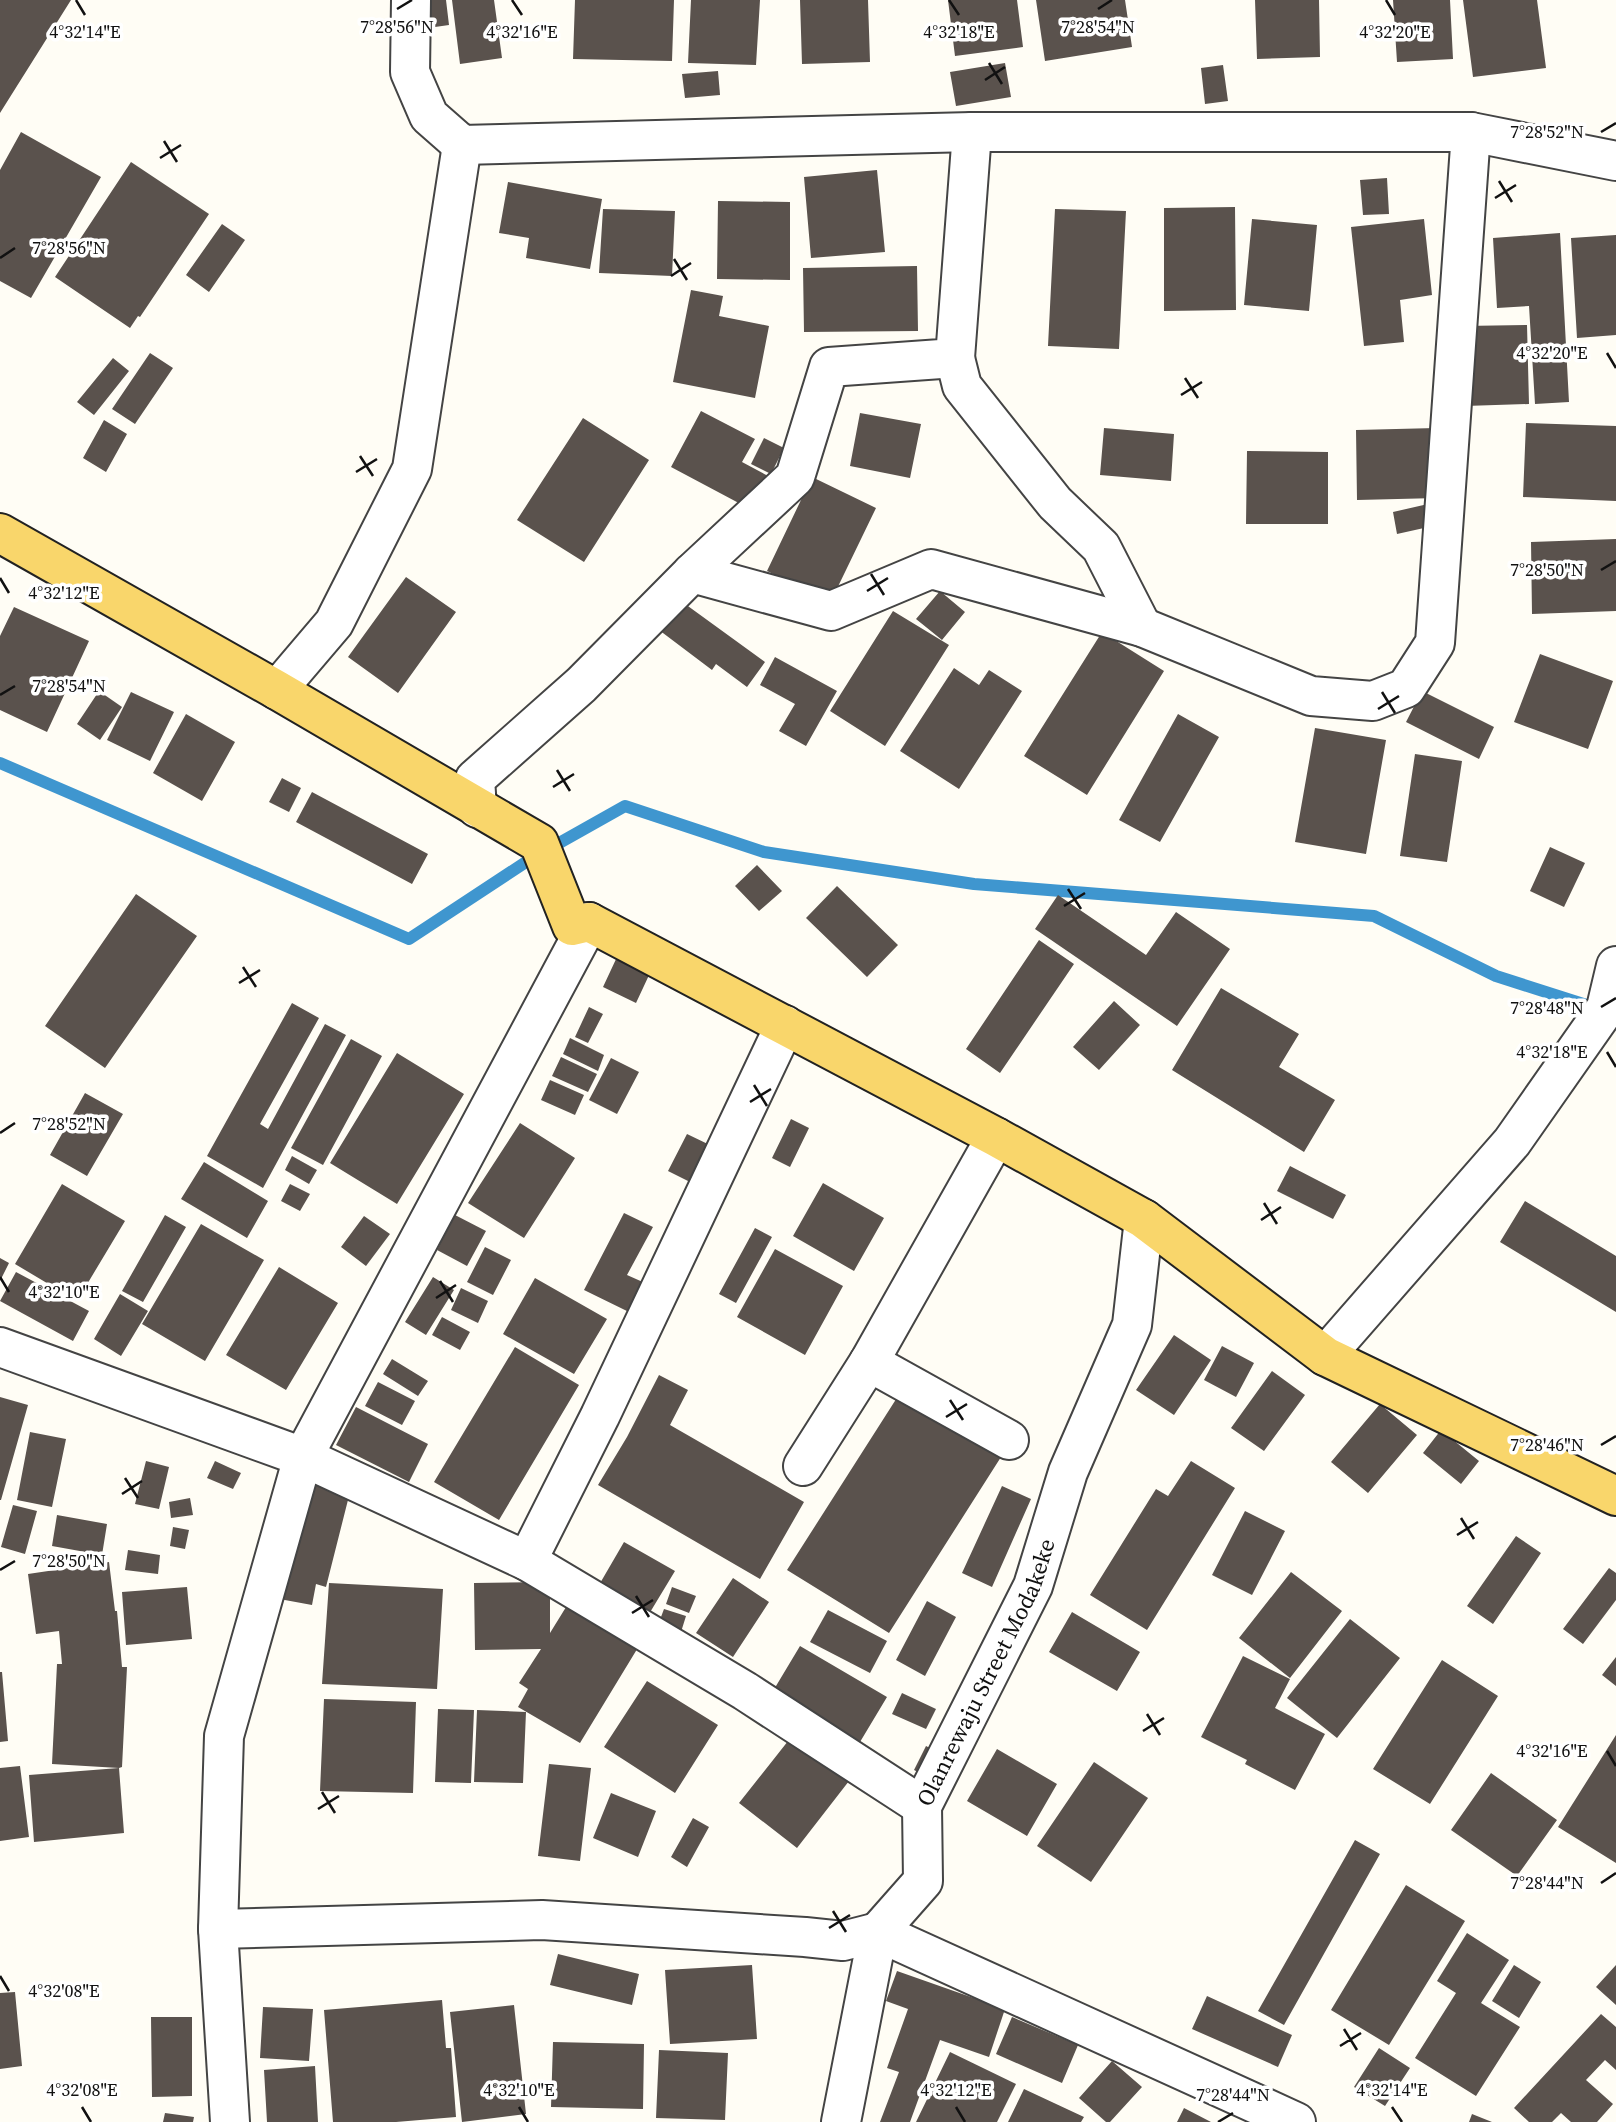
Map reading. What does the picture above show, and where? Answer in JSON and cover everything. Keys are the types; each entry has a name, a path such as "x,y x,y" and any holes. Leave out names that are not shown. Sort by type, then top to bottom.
{"main road":[{"path":"0,533 539,843 581,924 785,1025 1144,1219 1325,1356 1616,1496"}],"street":[{"path":"411,0 410,72 429,116 462,145 972,132 1471,132 1616,161"},
{"path":"972,132 955,358 962,386 1055,503 1101,547 1142,627"},
{"path":"692,573 831,611 931,569 1142,627 1311,696 1373,701 1405,688 1435,643 1471,132"},
{"path":"277,690 334,623 412,469 462,145"},
{"path":"477,808 475,779 581,685 692,573 795,477 829,367 955,358"},
{"path":"230,2122 218,1929 224,1736 303,1457 581,924"},
{"path":"1325,1356 1512,1142 1605,1008 1616,966"},
{"path":"527,1560 600,1416 785,1025"},
{"path":"803,1466 869,1362 996,1137"},
{"name":"Olanrewaju Street Modakeke","path":"878,1932 923,1881 922,1805 1032,1586 1068,1472 1132,1325 1144,1219"},
{"path":"0,1347 303,1457 527,1560 744,1691 922,1805"},
{"path":"869,1362 1009,1440"},
{"path":"218,1929 542,1920 843,1941 878,1932 1296,2122"},
{"path":"841,2122 878,1932"}],"building":[{"path":"0,0 71,0 0,113"},
{"path":"418,0 446,0 449,25 421,29"},
{"path":"452,0 494,0 502,58 460,64"},
{"path":"575,0 674,0 672,61 573,59"},
{"path":"691,0 760,0 756,65 688,63"},
{"path":"800,0 868,0 870,62 802,64"},
{"path":"948,0 1017,0 1023,47 955,56"},
{"path":"1036,0 1125,0 1132,47 1045,61"},
{"path":"1255,0 1319,0 1320,57 1257,59"},
{"path":"1393,0 1450,0 1453,59 1397,62"},
{"path":"1463,0 1537,0 1546,68 1473,77"},
{"path":"1005,63 1011,97 956,106 950,72"},
{"path":"1223,65 1228,101 1205,104 1201,68"},
{"path":"718,71 720,95 685,98 682,74"},
{"path":"21,132 101,177 31,298 0,281 0,170"},
{"path":"131,162 209,214 130,328 55,277"},
{"path":"877,170 885,252 811,258 804,177"},
{"path":"1387,178 1389,214 1363,215 1360,180"},
{"path":"508,182 602,199 590,269 526,258 529,238 499,233"},
{"path":"718,201 790,202 790,280 717,279"},
{"path":"1235,207 1236,310 1164,311 1164,208"},
{"path":"603,209 675,211 672,276 599,273"},
{"path":"1055,209 1126,211 1119,349 1048,346"},
{"path":"1252,219 1317,225 1309,311 1244,305"},
{"path":"1424,219 1432,295 1400,300 1404,342 1364,346 1351,227"},
{"path":"222,224 245,240 209,292 186,275"},
{"path":"1560,233 1569,402 1535,404 1529,306 1497,308 1493,238"},
{"path":"1616,235 1616,335 1577,338 1571,238"},
{"path":"917,266 918,331 804,332 803,268"},
{"path":"691,290 723,296 719,316 769,326 755,398 673,382"},
{"path":"1527,325 1529,404 1465,406 1463,326"},
{"path":"150,353 173,368 135,424 112,409"},
{"path":"113,358 129,371 94,415 77,402"},
{"path":"701,411 755,439 742,462 768,476 750,509 671,467"},
{"path":"860,413 921,424 910,478 850,466"},
{"path":"583,418 649,460 584,562 517,520"},
{"path":"104,420 127,434 106,472 83,458"},
{"path":"1526,423 1616,426 1616,501 1523,497"},
{"path":"1104,428 1174,434 1171,481 1100,475"},
{"path":"1436,428 1438,498 1357,500 1356,430"},
{"path":"764,438 784,448 771,474 751,464"},
{"path":"1247,451 1328,452 1328,524 1246,524"},
{"path":"812,477 876,508 831,601 767,571"},
{"path":"1428,504 1433,526 1397,534 1393,512"},
{"path":"1616,539 1616,611 1532,614 1531,542"},
{"path":"406,577 456,612 398,693 348,657"},
{"path":"940,591 965,612 942,640 916,619"},
{"path":"681,601 765,662 747,687 716,664 712,670 659,630"},
{"path":"14,607 89,641 47,732 0,710 0,636"},
{"path":"893,611 949,645 885,746 830,711"},
{"path":"1102,632 1164,671 1087,795 1024,756"},
{"path":"1540,654 1613,681 1588,749 1514,722"},
{"path":"775,657 837,691 806,746 779,731 795,704 760,685"},
{"path":"954,668 979,685 989,670 1022,691 959,789 900,751"},
{"path":"99,691 122,707 100,740 77,724"},
{"path":"1422,691 1494,727 1479,759 1406,722"},
{"path":"131,692 174,712 150,761 107,740"},
{"path":"186,714 235,742 202,801 153,773"},
{"path":"1178,714 1219,737 1160,842 1119,820"},
{"path":"1315,728 1386,740 1366,854 1295,842"},
{"path":"1415,754 1462,761 1447,862 1400,856"},
{"path":"282,778 301,788 289,812 269,802"},
{"path":"312,792 428,854 412,884 296,822"},
{"path":"1550,847 1585,863 1564,907 1530,891"},
{"path":"757,865 782,891 759,911 735,886"},
{"path":"837,886 898,945 867,977 806,918"},
{"path":"136,894 197,936 105,1068 45,1026"},
{"path":"1058,895 1146,955 1176,912 1230,949 1177,1026 1035,929"},
{"path":"1039,940 1074,964 1000,1073 966,1049"},
{"path":"617,957 650,973 636,1003 603,987"},
{"path":"1221,988 1299,1034 1279,1067 1335,1100 1304,1152 1172,1070"},
{"path":"1114,1001 1140,1025 1099,1070 1073,1047"},
{"path":"292,1003 319,1018 260,1124 268,1129 325,1024 346,1035 263,1188 207,1156"},
{"path":"589,1007 603,1014 588,1043 575,1037"},
{"path":"570,1038 604,1055 598,1071 563,1054"},
{"path":"351,1039 382,1056 323,1165 291,1148"},
{"path":"397,1053 464,1094 397,1204 330,1163"},
{"path":"561,1057 597,1074 588,1092 552,1076"},
{"path":"611,1058 639,1072 617,1114 589,1100"},
{"path":"550,1080 584,1095 575,1115 541,1100"},
{"path":"85,1093 123,1114 87,1176 50,1155"},
{"path":"791,1119 809,1128 790,1167 772,1158"},
{"path":"520,1123 575,1158 524,1238 468,1203"},
{"path":"687,1134 714,1147 694,1184 668,1171"},
{"path":"292,1156 317,1170 309,1184 285,1170"},
{"path":"204,1162 268,1201 247,1238 181,1199"},
{"path":"1290,1166 1346,1195 1333,1219 1277,1191"},
{"path":"823,1183 884,1218 854,1271 793,1236"},
{"path":"62,1184 125,1221 77,1301 15,1264"},
{"path":"290,1184 310,1194 300,1211 281,1201"},
{"path":"1525,1201 1616,1256 1616,1312 1500,1242"},
{"path":"624,1213 653,1227 627,1275 645,1283 631,1313 584,1290"},
{"path":"165,1215 186,1227 143,1302 122,1291"},
{"path":"455,1215 486,1231 467,1266 437,1250"},
{"path":"364,1216 390,1234 366,1266 341,1247"},
{"path":"201,1224 264,1260 205,1361 142,1324"},
{"path":"755,1228 772,1237 736,1303 719,1294"},
{"path":"485,1247 511,1260 493,1295 467,1282"},
{"path":"775,1249 843,1286 805,1355 737,1317"},
{"path":"0,1258 9,1263 0,1281"},
{"path":"279,1267 338,1303 286,1390 226,1355"},
{"path":"16,1272 89,1311 73,1341 0,1301"},
{"path":"433,1277 454,1290 426,1335 405,1322"},
{"path":"535,1278 607,1319 574,1374 503,1334"},
{"path":"461,1288 488,1301 478,1323 451,1310"},
{"path":"120,1294 148,1311 121,1356 94,1339"},
{"path":"442,1317 470,1332 460,1350 432,1335"},
{"path":"1174,1335 1211,1360 1174,1415 1136,1390"},
{"path":"1222,1346 1254,1363 1236,1397 1204,1380"},
{"path":"515,1347 579,1385 499,1520 434,1482"},
{"path":"392,1359 428,1381 418,1396 383,1374"},
{"path":"1272,1371 1305,1395 1264,1451 1231,1428"},
{"path":"659,1375 688,1390 670,1425 804,1502 760,1579 598,1485"},
{"path":"378,1382 415,1401 402,1425 365,1406"},
{"path":"900,1393 1001,1457 889,1633 787,1570"},
{"path":"0,1397 28,1405 1,1500 0,1500"},
{"path":"1380,1404 1417,1435 1368,1493 1331,1462"},
{"path":"356,1407 428,1444 409,1482 336,1445"},
{"path":"1441,1430 1479,1461 1461,1484 1423,1453"},
{"path":"30,1432 66,1439 52,1507 17,1500"},
{"path":"146,1461 169,1467 159,1509 135,1504"},
{"path":"215,1461 241,1473 233,1489 207,1478"},
{"path":"1191,1461 1235,1488 1147,1630 1090,1595 1156,1489 1168,1496"},
{"path":"308,1482 350,1492 326,1587 316,1584 312,1605 274,1598"},
{"path":"1002,1486 1031,1499 992,1587 962,1573"},
{"path":"190,1498 193,1515 171,1518 169,1502"},
{"path":"13,1505 37,1511 25,1554 1,1547"},
{"path":"1245,1511 1285,1531 1252,1595 1212,1575"},
{"path":"57,1515 107,1524 102,1555 52,1546"},
{"path":"173,1527 189,1530 185,1549 170,1546"},
{"path":"1516,1536 1541,1553 1493,1624 1467,1606"},
{"path":"624,1542 675,1571 649,1614 599,1585"},
{"path":"128,1550 160,1555 158,1574 125,1570"},
{"path":"109,1562 122,1667 127,1667 122,1767 52,1764 57,1664 62,1664 59,1631 36,1634 28,1574"},
{"path":"1609,1568 1616,1573 1616,1600 1583,1644 1563,1629"},
{"path":"1291,1572 1342,1611 1290,1678 1239,1638"},
{"path":"733,1578 769,1602 733,1657 696,1633"},
{"path":"550,1582 550,1633 571,1599 642,1641 580,1743 518,1707 528,1689 519,1683 541,1649 475,1650 474,1583"},
{"path":"329,1583 443,1589 437,1689 322,1684"},
{"path":"187,1587 192,1639 126,1645 122,1592"},
{"path":"672,1587 696,1596 689,1613 666,1604"},
{"path":"927,1601 956,1617 925,1676 896,1660"},
{"path":"664,1609 686,1616 681,1632 658,1625"},
{"path":"828,1610 887,1641 870,1673 810,1642"},
{"path":"1072,1612 1140,1652 1117,1691 1049,1652"},
{"path":"1350,1619 1400,1658 1337,1738 1287,1698"},
{"path":"800,1646 887,1697 857,1747 770,1696"},
{"path":"1243,1656 1290,1679 1275,1708 1325,1734 1295,1790 1245,1764 1247,1760 1201,1737"},
{"path":"1616,1657 1616,1686 1602,1675"},
{"path":"1442,1660 1498,1696 1430,1804 1373,1769"},
{"path":"0,1672 8,1741 0,1742"},
{"path":"647,1681 718,1725 675,1793 604,1747"},
{"path":"902,1693 936,1709 926,1729 892,1714"},
{"path":"324,1699 416,1702 413,1793 320,1791"},
{"path":"438,1709 474,1710 471,1783 435,1782"},
{"path":"477,1710 526,1712 523,1783 474,1782"},
{"path":"1616,1735 1616,1863 1558,1827"},
{"path":"792,1736 849,1781 797,1848 739,1803"},
{"path":"926,1746 940,1753 928,1777 914,1770"},
{"path":"997,1749 1057,1784 1027,1836 967,1801"},
{"path":"1094,1762 1148,1798 1091,1882 1037,1846"},
{"path":"549,1764 591,1768 580,1861 538,1856"},
{"path":"20,1766 29,1837 0,1841 0,1768"},
{"path":"119,1768 124,1833 34,1842 29,1775"},
{"path":"1491,1773 1557,1820 1517,1876 1451,1830"},
{"path":"611,1793 656,1811 638,1857 593,1838"},
{"path":"693,1818 709,1827 687,1867 671,1857"},
{"path":"1355,1840 1380,1854 1284,2025 1258,2011"},
{"path":"1406,1885 1465,1921 1389,2045 1331,2010"},
{"path":"1467,1933 1509,1960 1481,2003 1520,2027 1476,2096 1415,2058 1456,1993 1437,1981"},
{"path":"558,1954 639,1974 632,2005 550,1985"},
{"path":"752,1965 757,2039 670,2044 665,1970"},
{"path":"1514,1965 1541,1982 1519,2018 1492,2001"},
{"path":"1616,1965 1616,2005 1596,1987"},
{"path":"897,1971 1005,2009 989,2057 940,2040 910,2122 880,2122 899,2072 887,2068 908,2009 886,2001"},
{"path":"15,1992 22,2066 0,2069 0,1993"},
{"path":"1207,1996 1292,2035 1278,2067 1192,2029"},
{"path":"442,2000 446,2048 451,2048 456,2117 396,2122 333,2122 324,2010"},
{"path":"514,2005 526,2114 462,2122 450,2012"},
{"path":"263,2007 313,2009 309,2061 260,2058"},
{"path":"1601,2014 1616,2027 1616,2070 1605,2060 1586,2080 1613,2104 1597,2122 1571,2122 1561,2113 1552,2122 1529,2122 1514,2108"},
{"path":"151,2017 192,2017 192,2096 152,2097"},
{"path":"1012,2017 1078,2045 1062,2083 996,2054"},
{"path":"553,2042 644,2044 643,2109 551,2107"},
{"path":"1379,2048 1410,2068 1385,2106 1354,2087"},
{"path":"659,2050 728,2053 725,2120 656,2118"},
{"path":"950,2052 1016,2084 997,2122 916,2122"},
{"path":"1112,2061 1142,2087 1110,2122 1106,2122 1079,2098"},
{"path":"315,2066 318,2122 267,2122 264,2070"},
{"path":"1024,2089 1084,2117 1081,2122 1008,2122"},
{"path":"1184,2108 1211,2122 1177,2122"},
{"path":"165,2113 194,2117 193,2122 163,2122"},
{"path":"1472,2114 1492,2122 1469,2122"}],"waterway":[{"path":"0,763 409,939 529,860 625,806 764,852 974,884 1374,916 1496,976 1599,1009"}]}
